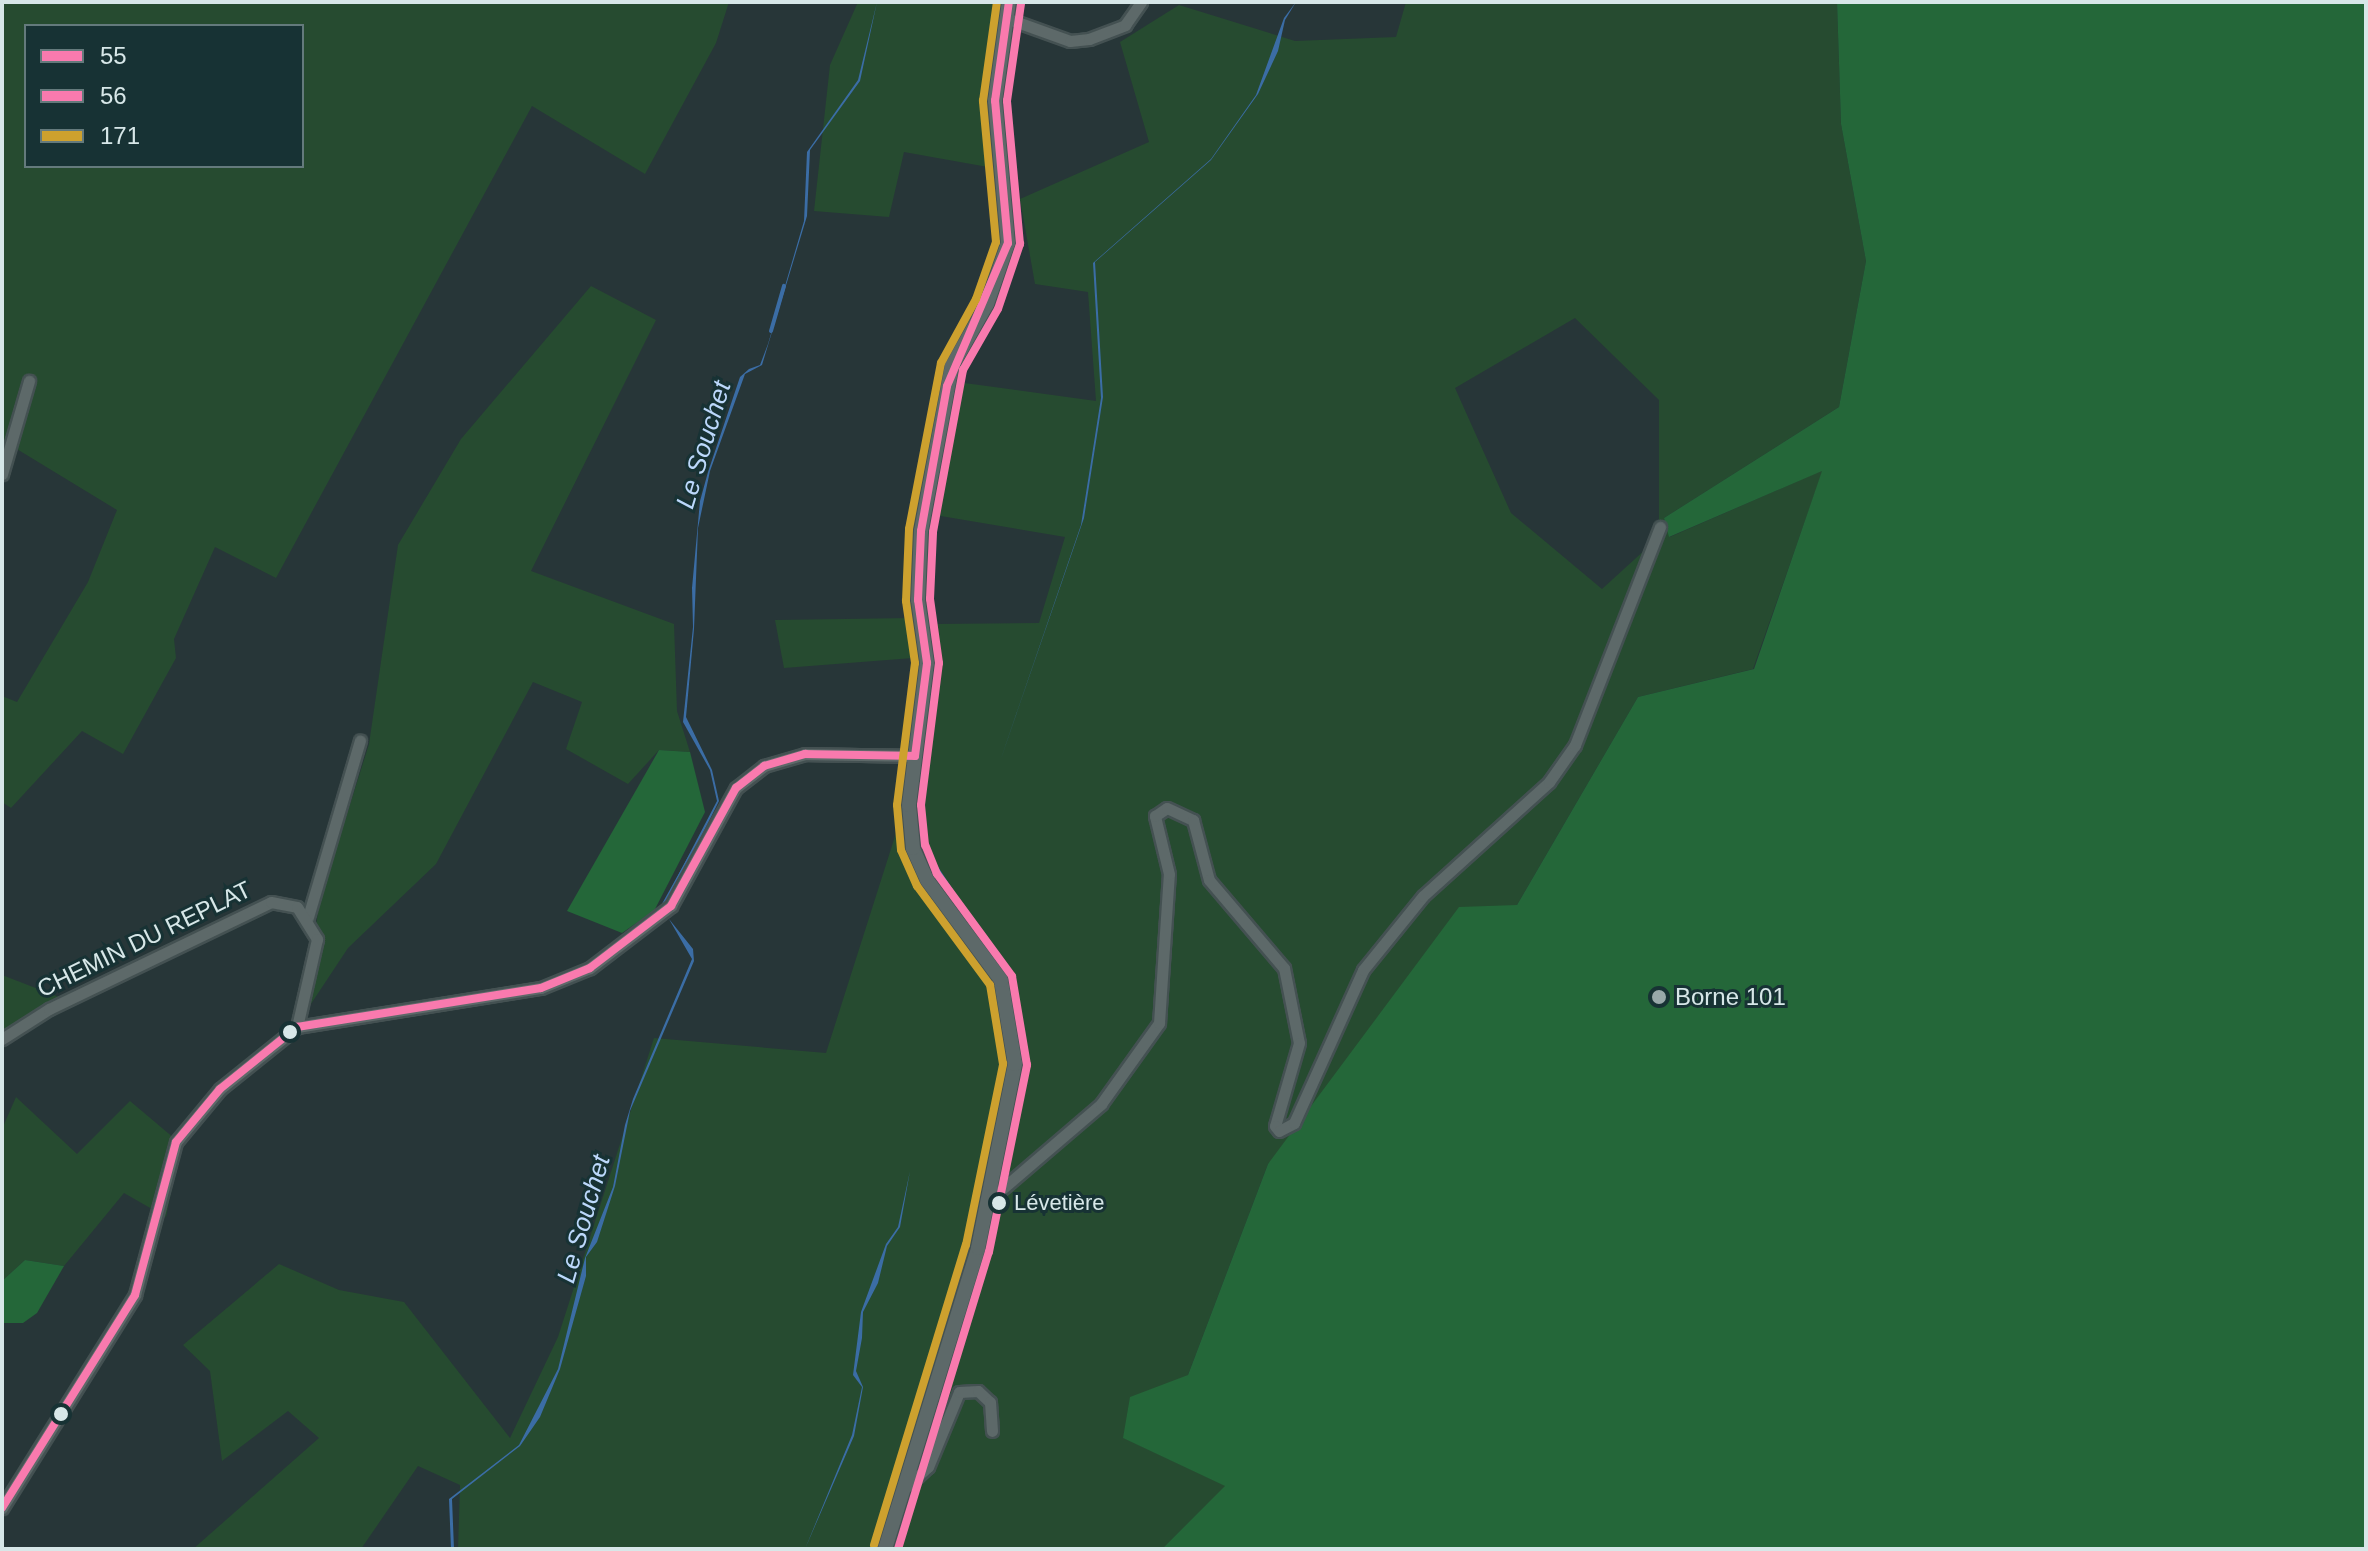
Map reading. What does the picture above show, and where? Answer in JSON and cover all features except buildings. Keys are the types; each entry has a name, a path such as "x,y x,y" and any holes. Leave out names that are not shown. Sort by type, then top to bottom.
{"street":[{"path":"885,1549 988,1201 1015,1064 1011,1021 995,969 927,880 913,848 915,756 927,663 918,600 921,531 944,401 1008,243 995,101 1009,2"},
{"path":"1006,18 1070,41 1089,39 1125,25 1141,2"},
{"path":"2,474 29,381"},
{"path":"988,1201 1009,1187 1101,1104 1151,1041 1159,1023 1169,874 1155,816 1167,808 1193,820 1209,880 1284,968 1299,1043 1277,1104 1275,1126 1286,1128 1372,958 1423,896 1549,782 1575,745 1660,527"},
{"path":"297,1027 318,950 308,917 360,740"},
{"path":"2,1508 135,1295 187,1123 297,1027 565,981 624,947 671,906 747,775 805,754 915,756"},
{"name":"CHEMIN DU REPLAT","path":"2,1039 255,907 289,903 308,917"},
{"path":"993,1177 1009,1187"},
{"path":"903,1490 928,1467 959,1392 978,1391 990,1402 992,1431"}],"green space":[{"path":"2,2 729,2 716,43 645,174 532,106 276,578 215,547 174,639 176,658 123,754 82,731 11,808 2,802 2,696 17,702 88,582 117,510 2,440"},
{"path":"858,2 1005,2 999,169 904,152 889,217 814,211 830,65"},
{"path":"1406,2 1837,2 1841,124 1866,261 1839,407 1664,518 1670,537 1823,470 1753,669 1638,697 1517,905 1268,1164 1188,1375 1124,1438 1226,1486 1162,1549 458,1549 460,1485 418,1466 361,1549 193,1549 319,1438 288,1411 222,1461 210,1371 183,1345 279,1264 339,1290 404,1302 510,1438 558,1337 654,1038 826,1053 897,830 935,624 1039,623 1065,537 917,512 935,379 1096,401 1088,292 1035,284 1020,199 1149,142 1120,42 1179,5 1295,41 1396,37","holes":["1575,318 1659,400 1659,537 1602,589 1511,513 1455,388"]},
{"path":"1837,2 2366,2 2366,1549 1162,1549 1225,1486 1123,1438 1130,1397 1188,1375 1268,1164 1459,907 1517,905 1638,697 1754,669 1822,471 1669,537 1664,518 1839,407 1866,261 1841,124"},
{"path":"591,286 656,320 531,571 674,624 677,711 690,752 659,750 628,784 566,749 582,702 533,682 436,864 348,948 301,1019 320,900 369,744 398,545 461,439"},
{"path":"913,618 913,658 784,668 775,620"},
{"path":"659,750 690,752 705,812 654,911 622,933 567,911"},
{"path":"2,975 59,997 2,1034"},
{"path":"16,1097 77,1154 130,1101 181,1144 166,1217 124,1193 64,1266 25,1260 2,1281 2,1129"},
{"path":"25,1260 64,1266 37,1313 23,1323 2,1323 2,1281"}],"water":[{"path":"877,2 860,81 810,150 807,216 762,365 745,374 710,471 698,528 694,629 686,717 712,770 719,801 673,893 659,912 717,801 710,770 683,722 693,627 692,588 700,501 740,377 749,369 760,365 768,344 804,221 807,152 858,80"},
{"path":"1296,2 1285,20 1278,51 1258,94 1211,160 1095,262 1103,397 1084,518 995,776 1081,525 1101,398 1093,263 1211,159 1256,95 1284,18"},
{"path":"669,919 693,949 694,961 630,1111 615,1186 597,1242 586,1257 586,1276 560,1369 540,1417 520,1446 452,1499 454,1549 451,1549 449,1499 519,1445 558,1369 585,1258 613,1187 625,1125 633,1099 692,959"},
{"path":"910,1171 900,1227 887,1246 878,1283 863,1312 856,1371 863,1387 854,1436 805,1549 852,1435 862,1387 853,1375 861,1312 886,1244 898,1227"}],"waterway":[{"name":"Le Souchet","path":"771,331 784,286"},
{"path":"921,789 926,852 964,910"},
{"name":"Le Souchet","path":"662,908 691,856"}],"transit line":[{"name":"171","path":"874,1545 966,1245 1003,1064 990,985 917,886 901,850 897,805 915,663 906,601 909,529 941,363 976,299 996,242 983,101 997,2"},
{"name":"55","path":"915,756 927,663 918,600 921,531 947,386 1008,243 995,101 1009,2"},
{"name":"56","path":"898,1549 989,1252 1027,1065 1012,976 937,874 925,845 921,805 939,663 930,599 933,532 963,370 998,309 1020,244 1007,101 1021,4"},
{"name":"55","path":"2,1508 135,1295 176,1142 220,1089 297,1027 541,988 590,968 671,906 736,788 764,766 805,754 915,756"}],"place":[{"name":"Borne 101","path":"1659,997"},
{"name":"Lévetière","path":"999,1203"}]}
